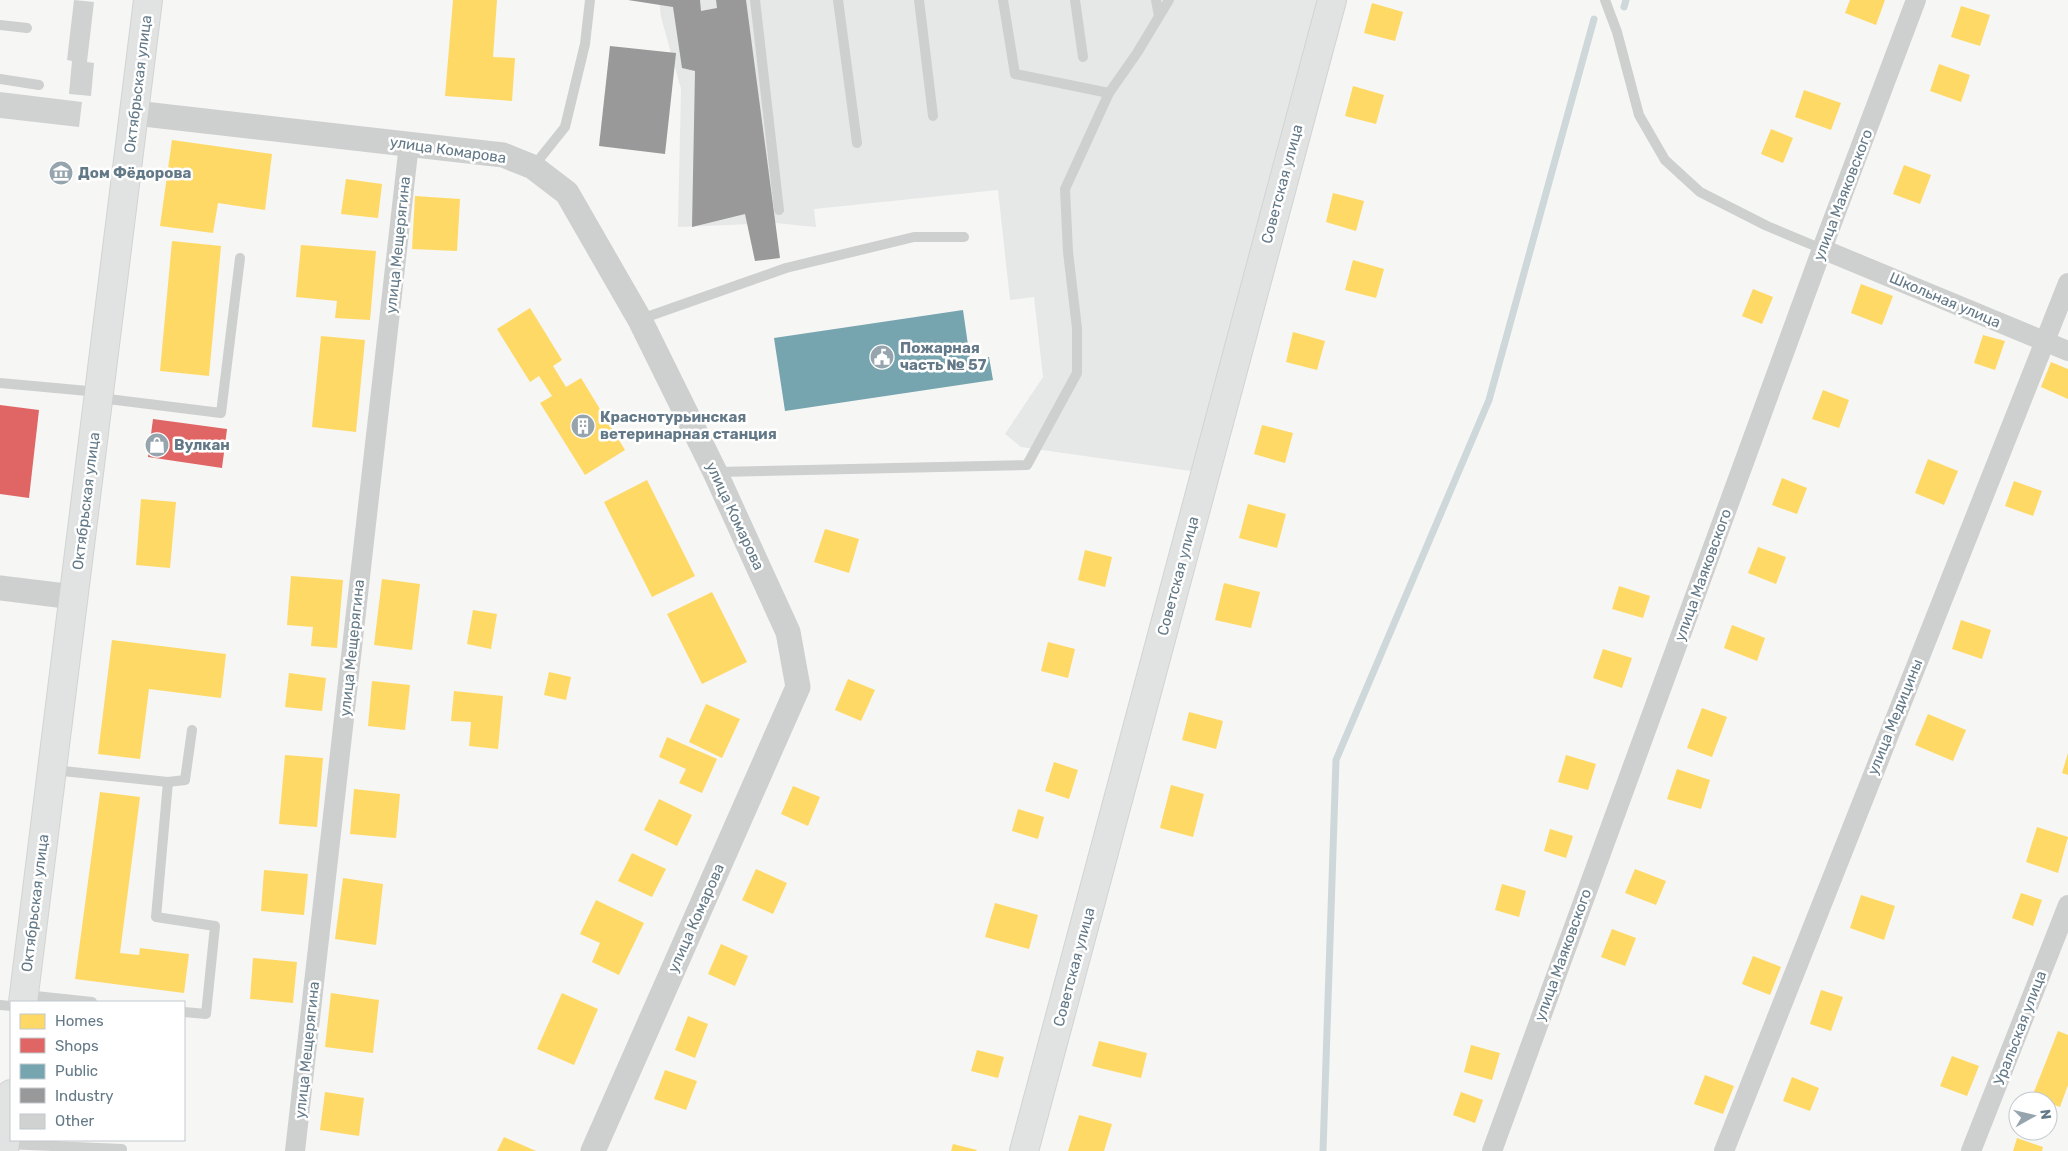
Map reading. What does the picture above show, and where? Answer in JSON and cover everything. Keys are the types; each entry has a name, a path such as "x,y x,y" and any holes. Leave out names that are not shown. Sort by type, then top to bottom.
{"main road":[{"name":"Октябрьская улица","path":"14,1001 52,770 148,0"},
{"name":"Советская улица","path":"1024,1151 1332,0"},
{"path":"4,1148 10,1102"}],"street":[{"name":"улица Маяковского","path":"1492,1151 1822,249 1916,0"},
{"name":"улица Комарова","path":"135,113 503,155 533,167 567,193 640,320 715,472 788,632 798,687 593,1151"},
{"name":"улица Мещерягина","path":"295,1151 409,144"},
{"name":"Школьная улица","path":"1822,249 2068,351"},
{"name":"улица Медицины","path":"1724,1151 2068,283"},
{"path":"0,588 74,598"},
{"name":"Уральская улица","path":"1971,1151 2068,905"}],"lane":[{"path":"533,167 565,127 585,44 590,0"},
{"path":"755,0 779,210"},
{"path":"838,0 857,143"},
{"path":"918,0 933,116"},
{"path":"1003,0 1015,74 1109,93"},
{"path":"1074,0 1082,57"},
{"path":"1156,0 1159,16"},
{"path":"715,472 1027,465 1077,373 1077,328 1068,252 1065,189 1109,93 1169,0"},
{"path":"1605,0 1617,32 1639,115 1666,160 1700,192 1767,226 1822,249"},
{"path":"0,25 27,28"},
{"path":"0,79 40,84"},
{"path":"640,320 786,268 914,238 964,237"},
{"path":"0,383 100,395 221,413 240,258"},
{"path":"52,770 168,782 185,780 192,730"},
{"path":"168,782 156,916 215,926 206,1014 185,1012"},
{"path":"4,1148 122,1149 122,1151"}],"shaded area":[{"path":"659,0 1320,0 1191,471 1021,447 1005,434 1043,377 1034,297 1010,300 998,190 814,209 816,227 775,223 678,227 681,89 661,17"}],"building: Homes":[{"path":"453,0 497,0 493,57 515,58 512,101 445,96"},
{"path":"1850,0 1885,0 1876,25 1845,13"},
{"path":"1372,3 1403,12 1395,41 1364,33"},
{"path":"1961,6 1990,15 1980,46 1951,37"},
{"path":"1939,64 1970,75 1961,102 1930,91"},
{"path":"1353,86 1384,95 1376,124 1345,116"},
{"path":"1804,90 1841,103 1831,130 1795,117"},
{"path":"1771,129 1793,138 1783,163 1761,154"},
{"path":"172,140 272,154 265,210 218,203 213,233 160,226"},
{"path":"1904,165 1931,175 1920,204 1893,194"},
{"path":"346,179 382,184 378,218 341,214"},
{"path":"1333,193 1364,201 1356,231 1326,222"},
{"path":"415,196 460,199 457,251 412,249"},
{"path":"172,241 221,246 209,376 160,371"},
{"path":"301,245 376,251 370,320 335,318 337,301 296,297"},
{"path":"1353,260 1384,269 1376,298 1345,290"},
{"path":"1861,284 1893,296 1882,325 1851,313"},
{"path":"1753,289 1773,297 1762,324 1742,316"},
{"path":"530,308 562,360 553,366 566,387 581,378 625,450 585,475 540,403 552,396 539,376 530,382 497,329"},
{"path":"1293,332 1325,341 1317,370 1286,362"},
{"path":"1983,335 2005,341 1995,370 1974,363"},
{"path":"321,336 365,340 356,432 312,427"},
{"path":"2051,362 2068,369 2068,399 2041,387"},
{"path":"1823,390 1849,400 1839,428 1812,419"},
{"path":"1262,425 1293,433 1285,463 1254,454"},
{"path":"1928,459 1958,471 1944,505 1915,493"},
{"path":"1782,478 1807,488 1797,514 1772,505"},
{"path":"647,480 695,576 652,597 604,502"},
{"path":"2014,481 2042,491 2033,516 2005,506"},
{"path":"141,499 176,502 170,568 136,565"},
{"path":"1248,504 1286,514 1277,548 1239,538"},
{"path":"825,529 859,539 849,573 814,562"},
{"path":"1758,547 1786,557 1776,584 1748,573"},
{"path":"1085,550 1112,557 1105,587 1078,580"},
{"path":"291,576 343,580 337,648 311,646 313,627 287,625"},
{"path":"382,579 420,584 412,650 374,645"},
{"path":"1224,583 1260,592 1251,628 1215,620"},
{"path":"1619,586 1650,596 1643,618 1612,609"},
{"path":"712,592 747,662 702,684 667,614"},
{"path":"473,610 497,614 491,649 467,644"},
{"path":"1961,620 1991,630 1982,659 1952,649"},
{"path":"1732,625 1765,638 1757,661 1724,648"},
{"path":"112,640 226,654 221,698 149,689 140,759 98,754"},
{"path":"1048,642 1075,649 1068,678 1041,671"},
{"path":"1603,649 1632,658 1622,688 1593,678"},
{"path":"549,672 571,677 566,700 544,695"},
{"path":"289,673 326,678 322,711 285,707"},
{"path":"848,679 875,690 861,721 835,710"},
{"path":"372,681 410,685 405,730 368,726"},
{"path":"454,691 503,696 498,749 469,746 471,722 451,721"},
{"path":"706,704 740,719 722,758 689,742"},
{"path":"1702,708 1727,717 1712,757 1687,748"},
{"path":"1189,712 1223,721 1216,749 1182,740"},
{"path":"1928,714 1966,730 1953,761 1915,745"},
{"path":"667,737 717,759 702,793 679,783 686,769 659,757"},
{"path":"2068,753 2068,775 2062,773"},
{"path":"285,755 323,758 317,827 279,824"},
{"path":"1566,755 1596,764 1588,790 1558,782"},
{"path":"1054,762 1078,770 1069,799 1045,791"},
{"path":"1677,769 1710,780 1701,809 1667,799"},
{"path":"1171,785 1204,794 1193,837 1160,828"},
{"path":"793,786 820,797 808,826 781,814"},
{"path":"354,789 400,794 396,838 350,834"},
{"path":"100,792 140,797 120,953 139,955 140,948 189,954 184,993 75,979"},
{"path":"659,799 692,815 677,846 644,830"},
{"path":"1018,809 1044,817 1038,839 1012,831"},
{"path":"2037,827 2068,837 2058,873 2026,862"},
{"path":"1550,829 1573,836 1566,858 1544,851"},
{"path":"632,853 666,869 652,897 618,881"},
{"path":"756,869 787,883 773,914 742,900"},
{"path":"1635,869 1666,881 1656,905 1625,893"},
{"path":"264,870 308,874 304,915 261,911"},
{"path":"343,878 383,884 376,945 335,939"},
{"path":"1502,884 1526,891 1519,917 1495,910"},
{"path":"2021,893 2042,900 2033,926 2012,918"},
{"path":"1861,895 1895,906 1884,940 1850,928"},
{"path":"596,900 644,923 619,975 592,962 600,943 580,934"},
{"path":"995,903 1038,915 1029,949 985,937"},
{"path":"1612,929 1636,938 1625,966 1601,957"},
{"path":"721,944 748,956 735,986 708,974"},
{"path":"1753,956 1781,967 1770,995 1742,984"},
{"path":"253,958 297,962 293,1003 250,999"},
{"path":"1821,990 1843,997 1831,1031 1810,1024"},
{"path":"331,993 379,1000 373,1053 325,1047"},
{"path":"562,993 598,1009 574,1065 537,1049"},
{"path":"688,1016 708,1024 695,1058 675,1050"},
{"path":"2058,1031 2068,1035 2068,1085 2060,1107 2058,1106 2058,1091 2034,1091"},
{"path":"1099,1041 1147,1053 1141,1078 1092,1066"},
{"path":"1471,1045 1500,1053 1492,1080 1464,1072"},
{"path":"977,1050 1004,1057 998,1078 971,1071"},
{"path":"1952,1056 1979,1066 1967,1096 1940,1086"},
{"path":"665,1070 697,1081 686,1110 654,1099"},
{"path":"1705,1075 1734,1086 1723,1114 1694,1104"},
{"path":"1792,1077 1819,1088 1810,1111 1783,1101"},
{"path":"325,1092 364,1098 359,1136 320,1130"},
{"path":"1461,1092 1483,1100 1475,1123 1453,1115"},
{"path":"1079,1115 1112,1124 1104,1151 1068,1151"},
{"path":"504,1137 536,1151 497,1151"},
{"path":"2016,1141 2026,1141 2043,1147 2042,1151 2013,1151"},
{"path":"953,1144 977,1150 951,1151"}],"building: Shops":[{"path":"0,405 39,410 29,498 0,494"},
{"path":"153,419 227,429 222,468 148,457"}],"building: Public":[{"path":"963,310 970,359 989,357 993,380 785,411 774,338"}],"building: Industry":[{"path":"628,0 700,0 701,11 717,8 716,0 746,0 780,258 755,261 745,214 692,227 695,71 682,68 673,7"},
{"path":"610,46 676,53 665,154 599,146"}],"building: Other":[{"path":"74,0 94,2 87,62 94,63 91,96 69,94 72,61 67,60"},
{"path":"0,92 82,102 79,127 0,118"}],"waterway":[{"path":"1624,7 1626,0"},
{"path":"1323,1151 1336,760 1489,400 1594,19"}],"place":[{"name":"Дом Фёдорова","path":"61,173"},
{"name":"Пожарная часть № 57","path":"882,357"},
{"name":"Краснотурьинская ветеринарная станция","path":"583,426"},
{"name":"Вулкан","path":"157,445"}]}
